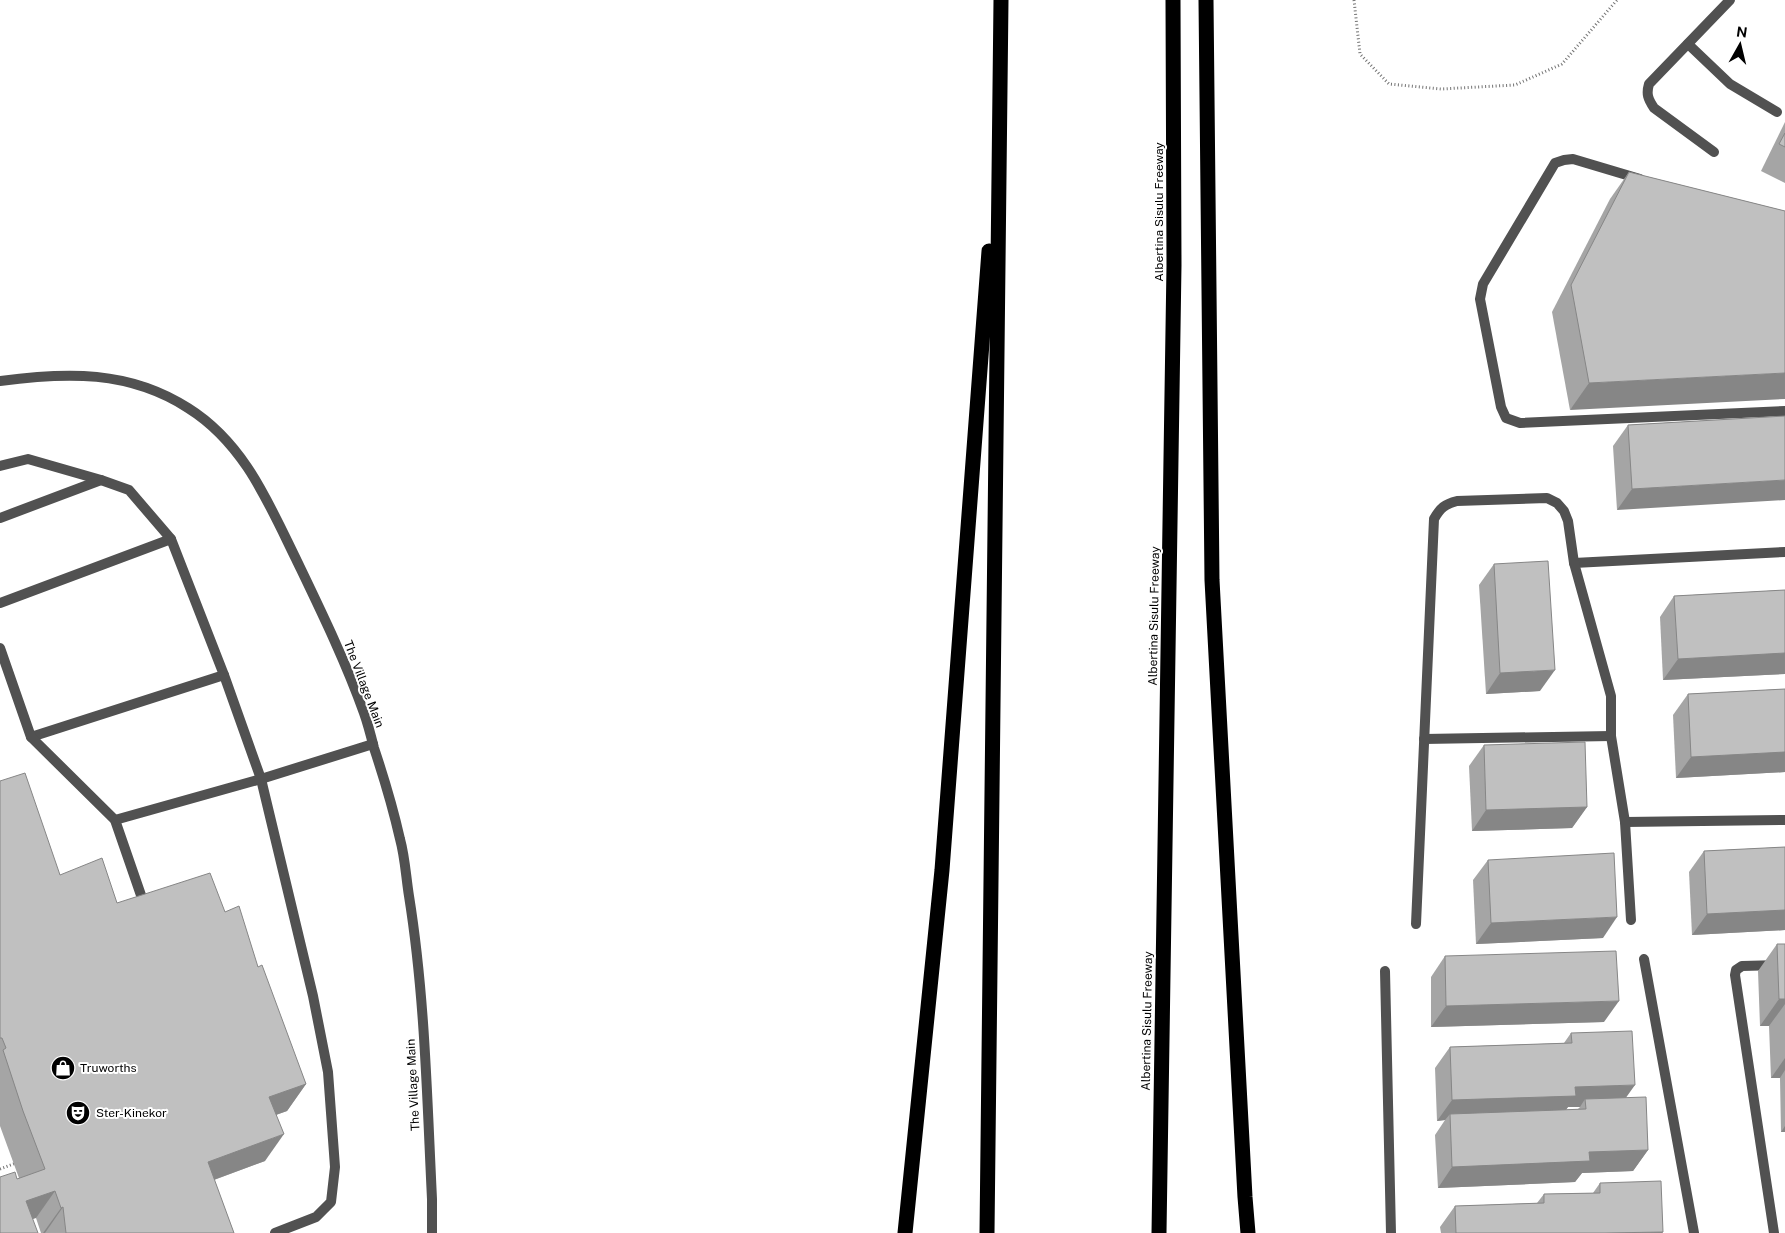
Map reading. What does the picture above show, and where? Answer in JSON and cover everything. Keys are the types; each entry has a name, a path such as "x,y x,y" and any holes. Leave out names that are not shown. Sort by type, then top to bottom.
{"highway":[{"path":"987,1233 1001,0"},
{"name":"Albertina Sisulu Freeway","path":"1159,1233 1174,265 1173,0"},
{"path":"1206,0 1212,580 1248,1233"},
{"path":"905,1233 942,870 1000,110"}],"lane":[{"path":"1714,152 1654,108 1649,101 1647,92 1649,84 1730,0"},
{"path":"1688,44 1730,84 1777,112"},
{"path":"1647,181 1573,160 1555,163 1551,169 1483,284 1481,291 1480,299 1500,407 1506,418 1520,423 1785,411"},
{"name":"The Village Main","path":"0,380 59,374 104,377 149,388 181,404 201,417 216,431 234,448 250,468 267,499 319,606 365,714 401,841 417,945 432,1199 432,1233"},
{"path":"0,466 28,459 129,490 170,539 224,675 261,778 313,996 328,1072 335,1167 331,1202 316,1217 275,1233"},
{"path":"0,518 101,480"},
{"path":"1416,924 1434,519 1440,509 1448,503 1457,501 1547,498 1557,503 1564,510 1568,521 1574,563 1611,696 1611,736 1625,822 1631,920"},
{"path":"0,604 170,539"},
{"path":"1574,563 1785,552"},
{"path":"0,648 31,737 115,820 143,902"},
{"path":"31,737 224,675"},
{"path":"1424,739 1611,736"},
{"path":"115,820 373,744"},
{"path":"1625,822 1785,820"},
{"path":"1644,959 1694,1233"},
{"path":"1774,1233 1735,975 1736,970 1742,966 1785,966"},
{"path":"1385,971 1391,1233"}],"path":[{"path":"1354,0 1360,54 1389,84 1441,89 1515,85 1562,64 1617,0"},
{"path":"0,1169 19,1162"}],"building":[{"path":"1785,133 1785,147 1779,144"},
{"path":"1629,172 1785,211 1785,373 1589,383 1571,285"},
{"path":"1785,416 1785,480 1632,489 1628,425"},
{"path":"1548,561 1555,670 1500,673 1494,564"},
{"path":"1785,590 1785,653 1678,659 1674,596"},
{"path":"1785,689 1785,752 1691,757 1688,694"},
{"path":"1585,742 1587,807 1486,810 1484,745"},
{"path":"25,773 60,875 102,858 117,903 210,873 225,912 239,906 258,967 262,965 306,1084 269,1097 284,1134 208,1162 234,1233 66,1233 63,1207 61,1208 55,1191 26,1201 38,1233 0,1233 0,1177 15,1172 17,1179 45,1169 3,1050 6,1048 2,1038 0,1038 0,781"},
{"path":"1785,847 1785,910 1707,914 1704,851"},
{"path":"1614,853 1617,917 1491,923 1488,860"},
{"path":"1777,944 1785,944 1785,999 1779,999"},
{"path":"1616,951 1619,1001 1446,1006 1445,956"},
{"path":"1632,1031 1635,1085 1575,1087 1576,1096 1452,1100 1450,1047 1572,1043 1571,1033"},
{"path":"1646,1097 1648,1150 1589,1152 1590,1161 1452,1167 1450,1114 1586,1109 1585,1099"},
{"path":"1661,1181 1663,1232 1456,1233 1455,1206 1544,1203 1544,1194 1600,1193 1600,1183"}],"place":[{"name":"Truworths","path":"63,1068"},
{"name":"Ster-Kinekor","path":"78,1113"}]}
